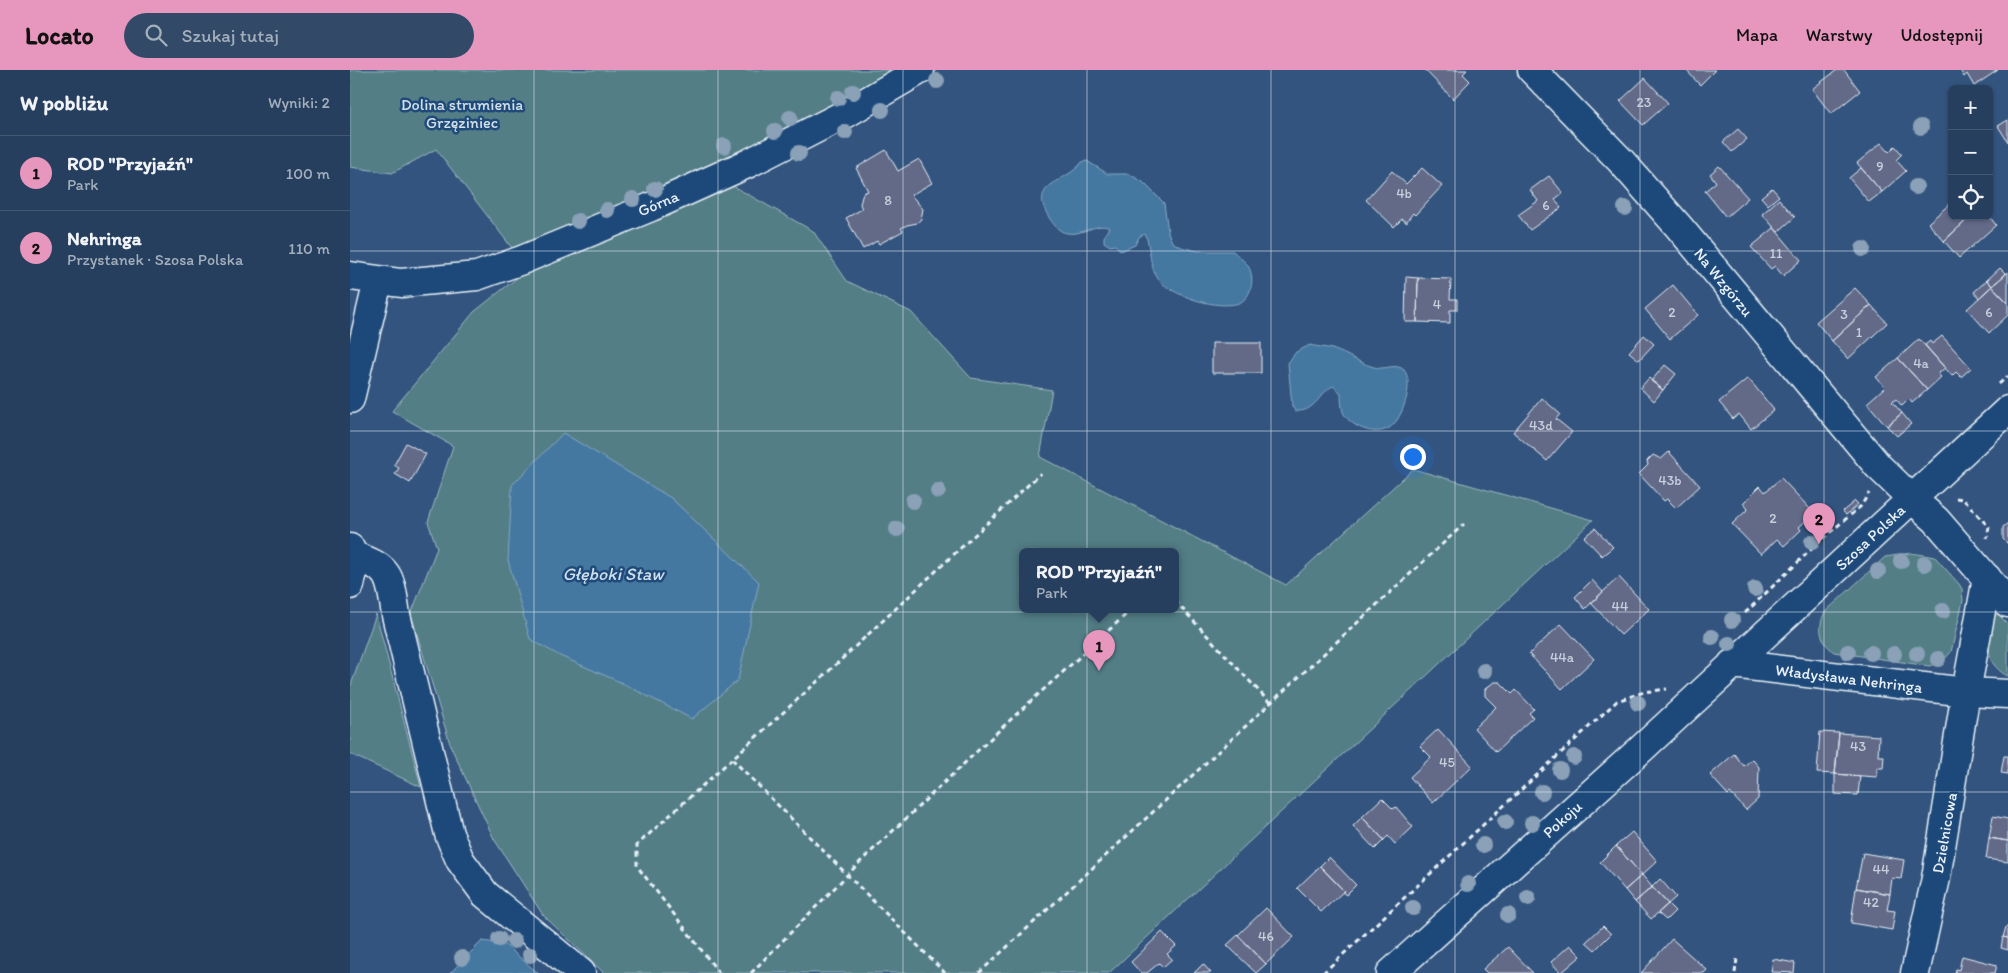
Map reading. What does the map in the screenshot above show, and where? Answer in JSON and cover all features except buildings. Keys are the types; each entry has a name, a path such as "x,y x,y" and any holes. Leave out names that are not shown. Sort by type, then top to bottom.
{"street":[{"name":"Górna","path":"350,276 401,283 477,276 522,260 749,164 838,118 920,70"},
{"name":"Na Wzgórzu","path":"1532,70 1621,162 1679,227 1878,466 1912,499"},
{"path":"350,399 378,281"},
{"name":"Szosa Polska","path":"1732,664 2008,410"},
{"path":"1912,499 1936,520 2008,604"},
{"path":"350,585 353,572 352,552 374,562 384,571 391,587 396,615 449,834 460,860 485,894 581,973"},
{"path":"1966,692 1987,578"},
{"name":"Władysława Nehringa","path":"1732,664 1966,692 2008,694"},
{"name":"Pokoju","path":"1391,973 1639,751 1732,664"},
{"name":"Dzielnicowa","path":"1915,973 1936,878 1966,692"}],"path":[{"path":"719,973 637,866 637,845 1041,473"},
{"path":"1742,617 1821,540 1861,506 1868,496 1869,490"},
{"path":"1956,498 1963,499 1989,527"},
{"path":"979,973 1464,524"},
{"path":"1179,605 1270,703"},
{"path":"751,973 848,875 1008,722 1128,613"},
{"path":"1323,973 1617,701 1644,692 1668,688"},
{"path":"732,759 945,973"},
{"path":"1735,973 1737,959"}],"green space":[{"name":"Dolina strumienia Grzęziniec","path":"350,70 897,70 717,167 512,248 436,149 392,173 350,167"},
{"path":"733,186 813,231 847,281 911,312 971,378 1052,390 1040,457 1286,585 1413,469 1593,520 1109,973 604,973 543,915 494,839 451,747 411,614 437,548 428,522 453,446 392,411 474,312 527,270"},
{"path":"1911,553 1935,557 1962,589 1963,601 1951,652 1942,662 1929,666 1834,652 1829,648 1821,634 1821,623 1825,612 1885,557"},
{"path":"376,614 421,787 350,754 350,688"},
{"path":"1996,614 2008,624 2008,676 1996,667 1990,656 1991,629"}],"water":[{"path":"1087,161 1108,174 1129,174 1143,182 1164,203 1168,232 1172,242 1181,247 1197,251 1233,251 1250,269 1252,279 1250,290 1245,299 1232,305 1221,305 1195,300 1171,289 1162,283 1154,272 1147,239 1144,234 1139,237 1135,245 1121,251 1115,245 1110,246 1104,242 1104,237 1109,227 1098,227 1078,233 1064,232 1057,228 1044,207 1043,198 1045,191 1082,162"},
{"path":"1310,345 1332,349 1372,367 1398,367 1404,370 1407,376 1408,392 1406,401 1394,424 1389,428 1376,431 1369,431 1356,426 1343,412 1341,393 1333,386 1312,406 1302,411 1295,411 1292,406 1288,363 1296,352"},
{"name":"Głęboki Staw","path":"563,433 671,498 759,582 738,680 692,719 620,682 560,656 530,639 508,560 512,485"},
{"path":"482,941 504,944 538,973 450,973"}],"place":[{"name":"Nehringa","path":"1819,544"},
{"name":"ROD \"Przyjaźń\"","path":"1099,671"}]}
